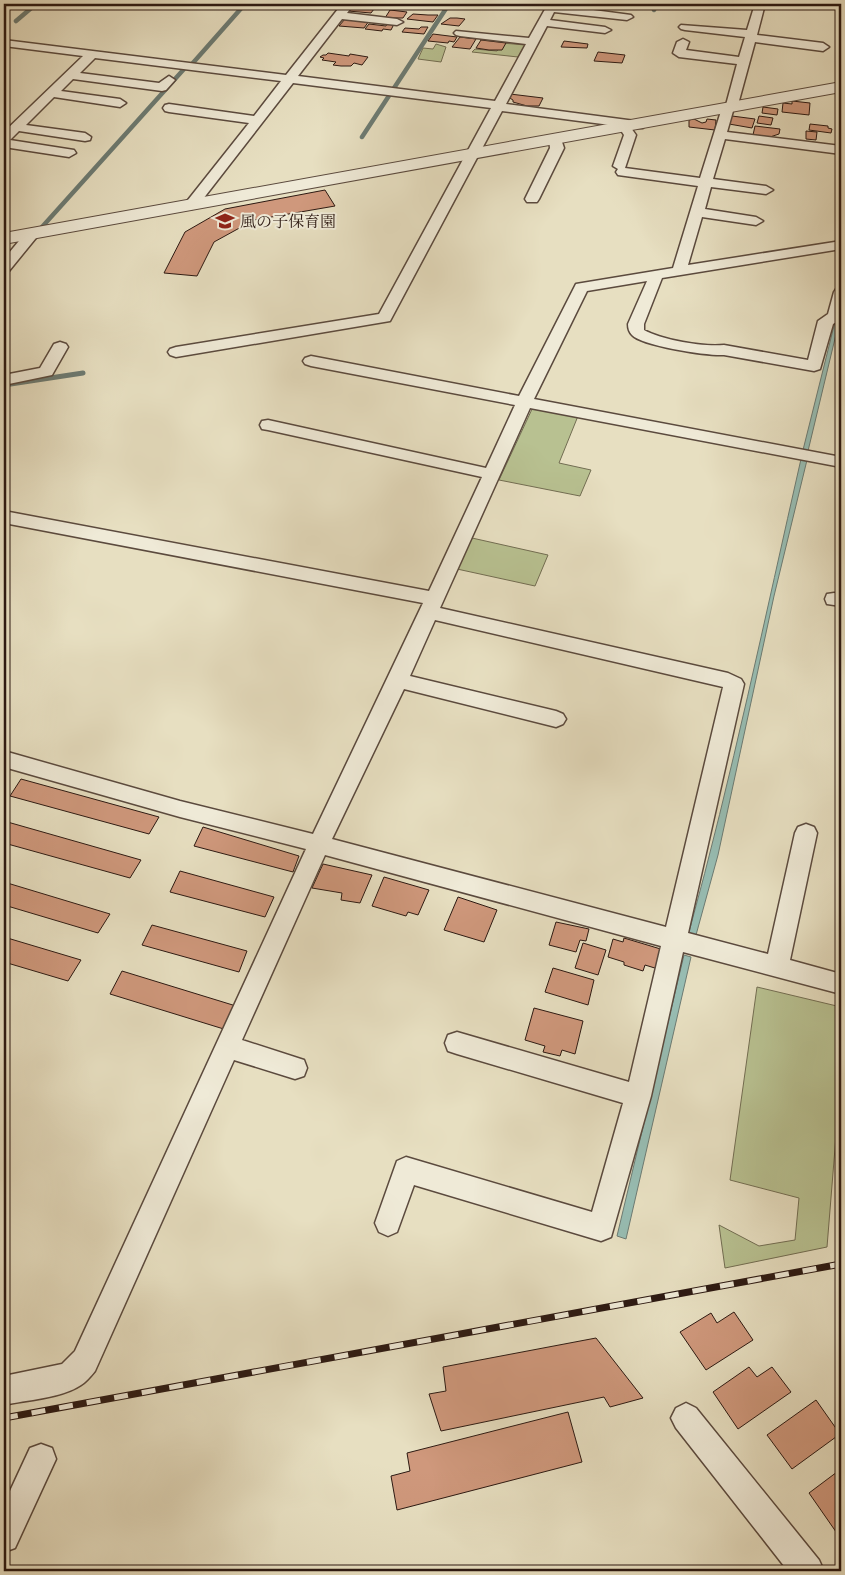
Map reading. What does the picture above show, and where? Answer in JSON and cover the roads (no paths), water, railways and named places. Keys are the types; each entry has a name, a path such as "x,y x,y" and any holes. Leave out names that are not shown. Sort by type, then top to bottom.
{"street":[{"path":"191,205 348,4"},
{"path":"679,272 760,4"},
{"path":"176,352 385,318 552,6 626,17"},
{"path":"339,15 397,22"},
{"path":"543,22 606,30"},
{"path":"685,27 823,47"},
{"path":"460,33 534,42"},
{"path":"683,42 679,53 744,60"},
{"path":"4,43 498,106 632,126"},
{"path":"4,139 92,54"},
{"path":"124,82 145,61"},
{"path":"70,75 162,87 168,80"},
{"path":"4,239 841,88"},
{"path":"51,93 120,103"},
{"path":"169,108 256,120"},
{"path":"632,126 622,169 706,183 766,190"},
{"path":"16,127 85,137"},
{"path":"721,134 841,150"},
{"path":"532,199 556,148 555,139"},
{"path":"4,143 69,153"},
{"path":"697,212 756,220"},
{"path":"4,268 33,234"},
{"path":"4,1390 53,1381 72,1375 84,1361 319,844 398,680 524,401 581,287 841,245"},
{"path":"656,276 636,324 639,334 650,338 714,350 724,350 814,366 826,322 836,317 841,292"},
{"path":"4,380 46,372 60,346"},
{"path":"311,361 841,462"},
{"path":"268,425 491,474"},
{"path":"4,517 432,605 728,680 734,684 676,940 638,1096 601,1228 406,1170 388,1223"},
{"path":"398,680 556,718"},
{"path":"4,759 180,809 319,844 841,984"},
{"path":"777,967 806,833"},
{"path":"457,1043 638,1096"},
{"path":"228,1047 295,1068"},
{"path":"686,1418 808,1571"},
{"path":"4,1538 41,1459"}],"water":[{"path":"835,322 841,323 841,326 838,326 808,451 803,450"},
{"path":"801,459 807,460 774,596 718,855 696,935 690,935 689,932 734,755"},
{"path":"684,955 691,957 626,1239 617,1236"}],"waterway":[{"path":"16,21 36,4"},
{"path":"192,64 245,4"},
{"path":"362,137 449,4"},
{"path":"654,10 657,4"},
{"path":"42,227 184,69"},
{"path":"4,385 83,373"}],"railway":[{"path":"4,1418 841,1264"}],"place":[{"name":"風の子保育園","path":"225,221"}]}
